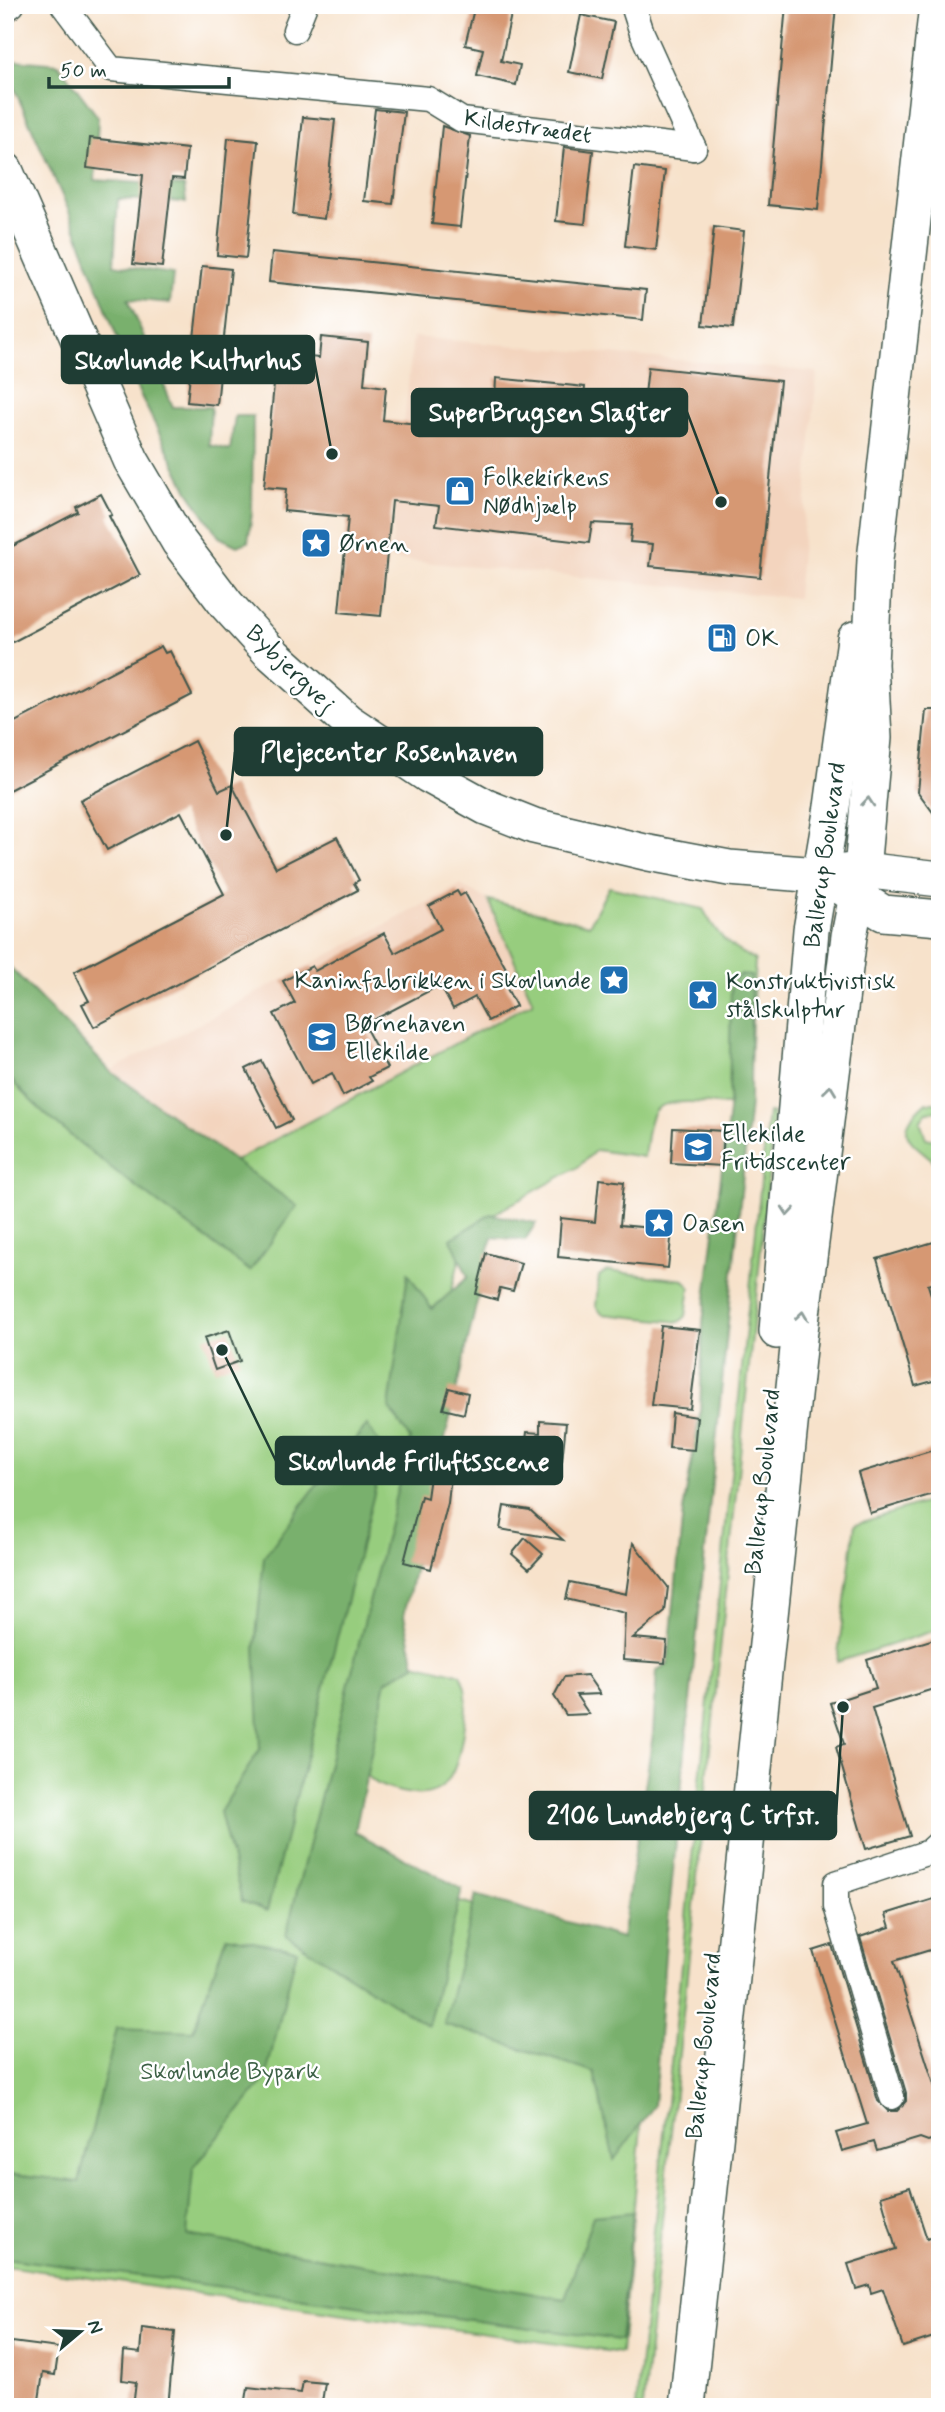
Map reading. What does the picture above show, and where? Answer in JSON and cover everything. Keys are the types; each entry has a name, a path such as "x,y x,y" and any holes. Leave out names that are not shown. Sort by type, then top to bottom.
{"street":[{"path":"5,10 12,5"},
{"name":"Kildestrædet","path":"63,5 111,69 428,99 461,120 694,148 642,33 633,5"},
{"path":"295,30 305,5"},
{"name":"Ballerup Boulevard","path":"687,2407 799,1339 849,936 860,883 874,738 870,664 874,560 937,5"},
{"name":"Bybjergvej","path":"5,170 131,460 178,542 219,595 300,680 347,721 428,775 486,807 534,826 649,853 716,865 819,875 860,883 940,879"},
{"name":"Ballerup Boulevard","path":"666,2407 766,1444 811,930 832,807 850,661 874,560"},
{"path":"860,883 883,913 940,918"},
{"path":"892,2097 836,1906 836,1884 929,1852 940,1842"}],"shaded area":[{"path":"413,337 817,372 797,598 390,559"},
{"name":"Børnehaven Ellekilde","path":"460,885 488,900 533,1002 235,1161 110,1071"}],"green space":[{"path":"5,59 58,64 98,117 95,180 184,186 186,202 118,199 114,265 173,274 170,303 128,299 173,407 211,407 209,445 230,450 235,416 253,416 252,513 248,542 237,546 219,537 188,491 135,384 68,209 5,68"},
{"name":"Skovlunde Bypark","path":"609,887 703,909 724,939 755,960 748,1108 697,1102 659,1107 649,1123 644,1157 596,1150 578,1167 467,1229 310,1860 656,1957 621,2353 5,2266 5,962 110,1071 235,1161 533,1002 488,900 589,925"},
{"path":"5,962 110,1071 297,1206 250,1271 76,1140 16,1085 5,1068 4,1058"},
{"path":"740,975 751,976 750,1103 666,1941 654,2106 614,2160 594,2072 444,2024 476,1895 622,1938 653,1734 657,1670 668,1664 683,1511 700,1415 703,1322 729,1111 731,984"},
{"path":"925,1103 940,1103 940,1111 927,1112 920,1122 926,1138 940,1141 940,1167 915,1145 907,1132 908,1124"},
{"path":"768,1112 773,1113 771,1150 643,2407 636,2407"},
{"path":"490,1214 536,1223 525,1240 492,1237 404,1615 415,1665 386,1681 355,1832 462,1889 428,2026 286,1935 410,1439 389,1407 408,1273 432,1309 468,1277 451,1239"},
{"path":"607,1271 684,1280 690,1287 686,1316 680,1322 602,1314 596,1306 599,1276"},
{"path":"367,1425 385,1451 267,1911 242,1901 220,1812 260,1749 255,1647 264,1557 313,1490"},
{"path":"940,1498 940,1629 837,1662 855,1524"},
{"path":"410,1662 460,1674 466,1695 458,1759 448,1781 430,1793 401,1792 385,1787 364,1772 375,1680"},
{"path":"226,1937 297,1950 265,2079 193,2169 187,2235 565,2299 593,2216 633,2212 620,2340 5,2258 5,2173 79,2182 117,2028 193,2031"}],"building":[{"path":"475,5 513,5 501,61 520,65 516,85 477,76 483,49 465,45"},
{"path":"786,5 836,5 818,210 768,205"},
{"path":"581,15 614,22 602,79 569,72"},
{"path":"375,109 404,112 393,204 364,201"},
{"path":"303,117 335,120 324,219 293,215"},
{"path":"442,126 470,136 460,227 432,224"},
{"path":"90,138 187,149 184,179 172,178 162,267 133,264 143,175 87,168"},
{"path":"228,138 258,141 246,258 217,255"},
{"path":"564,147 593,151 585,224 556,221"},
{"path":"634,167 665,171 656,250 625,246"},
{"path":"714,227 744,231 733,328 703,325"},
{"path":"272,252 646,290 643,320 269,282"},
{"path":"202,266 231,269 217,405 187,402"},
{"path":"321,337 368,342 364,384 386,387 383,420 425,425 430,394 495,399 496,378 585,387 583,409 643,413 648,367 780,381 760,577 650,566 653,544 630,542 632,525 592,523 589,543 436,525 439,506 392,501 381,616 339,612 348,517 284,511 286,489 264,487 277,354 319,358"},
{"path":"101,494 112,515 109,516 140,575 5,646 5,550 78,512 76,507"},
{"path":"161,646 165,653 170,651 192,695 5,792 5,727"},
{"path":"926,710 940,710 940,822 918,792"},
{"path":"194,741 219,791 232,785 276,868 337,837 359,880 354,883 358,890 94,1027 82,1004 89,1001 74,972 224,894 181,812 107,850 80,800"},
{"path":"457,891 460,896 465,893 508,972 500,975 516,1006 488,1021 475,997 453,1009 440,985 364,1025 387,1068 369,1077 372,1081 343,1096 332,1073 311,1084 274,1014 295,1003 283,981 312,966 315,971 384,933 395,953 441,929 429,906"},
{"path":"262,1061 292,1120 276,1128 246,1069"},
{"name":"Ellekilde Fritidscenter","path":"673,1128 724,1131 722,1166 671,1163"},
{"path":"599,1179 624,1182 620,1225 672,1230 668,1268 558,1257 561,1218 595,1222"},
{"path":"940,1240 940,1282 928,1285 940,1323 940,1379 915,1386 877,1259"},
{"path":"486,1253 521,1263 513,1291 500,1288 497,1300 476,1294"},
{"path":"661,1326 700,1330 690,1409 651,1405"},
{"path":"229,1330 240,1361 215,1370 204,1338"},
{"path":"449,1388 468,1393 464,1414 443,1409"},
{"path":"672,1413 697,1417 694,1450 669,1448"},
{"path":"540,1421 566,1423 562,1461 524,1457 527,1432 540,1433"},
{"path":"940,1448 940,1492 870,1513 858,1473"},
{"path":"432,1462 452,1465 448,1503 431,1569 404,1562 421,1496 427,1498"},
{"path":"504,1506 530,1510 563,1540 500,1529"},
{"path":"525,1538 543,1554 529,1569 512,1554"},
{"path":"633,1543 668,1587 665,1612 633,1638 667,1641 665,1663 623,1660 625,1613 566,1599 570,1582 626,1594"},
{"path":"940,1637 940,1687 872,1708 910,1836 866,1849 836,1747 844,1744 830,1703 876,1688 867,1660"},
{"path":"587,1675 600,1694 576,1695 589,1714 566,1715 554,1696 564,1677"},
{"path":"940,1897 940,1947 894,1961 940,2103 940,2137 928,2141 920,2138 877,2151 874,2142 842,2151 836,2133 867,2124 813,1951 832,1945 878,2101 888,2111 897,2111 906,2101 906,2093 860,1937 890,1927 886,1914"},
{"path":"910,2187 927,2239 940,2235 940,2272 933,2274 940,2294 940,2335 903,2347 883,2289 871,2293 869,2285 856,2289 848,2264 896,2249 881,2196"},
{"path":"142,2328 175,2332 168,2407 133,2407 136,2382 122,2380 124,2351 140,2353"},
{"path":"12,2342 59,2348 55,2375 43,2373 38,2407 6,2404"},
{"path":"303,2381 325,2383 322,2402 308,2401 308,2407 245,2407 248,2387 301,2393"}],"place":[{"name":"Skovlunde Kulturhus","path":"332,454"},
{"name":"Folkekirkens Nødhjælp","path":"460,491"},
{"name":"SuperBrugsen Slagter","path":"721,502"},
{"name":"Ørnen","path":"316,543"},
{"name":"OK","path":"722,638"},
{"name":"Plejecenter Rosenhaven","path":"226,835"},
{"name":"Kaninfabrikken i Skovlunde","path":"614,980"},
{"name":"Konstruktivistisk stålskulptur","path":"703,995"},
{"name":"Børnehaven Ellekilde","path":"322,1037"},
{"name":"Ellekilde Fritidscenter","path":"698,1147"},
{"name":"Oasen","path":"659,1223"},
{"name":"Skovlunde Friluftsscene","path":"222,1350"},
{"name":"2106 Lundebjerg C trfst.","path":"843,1707"}]}
